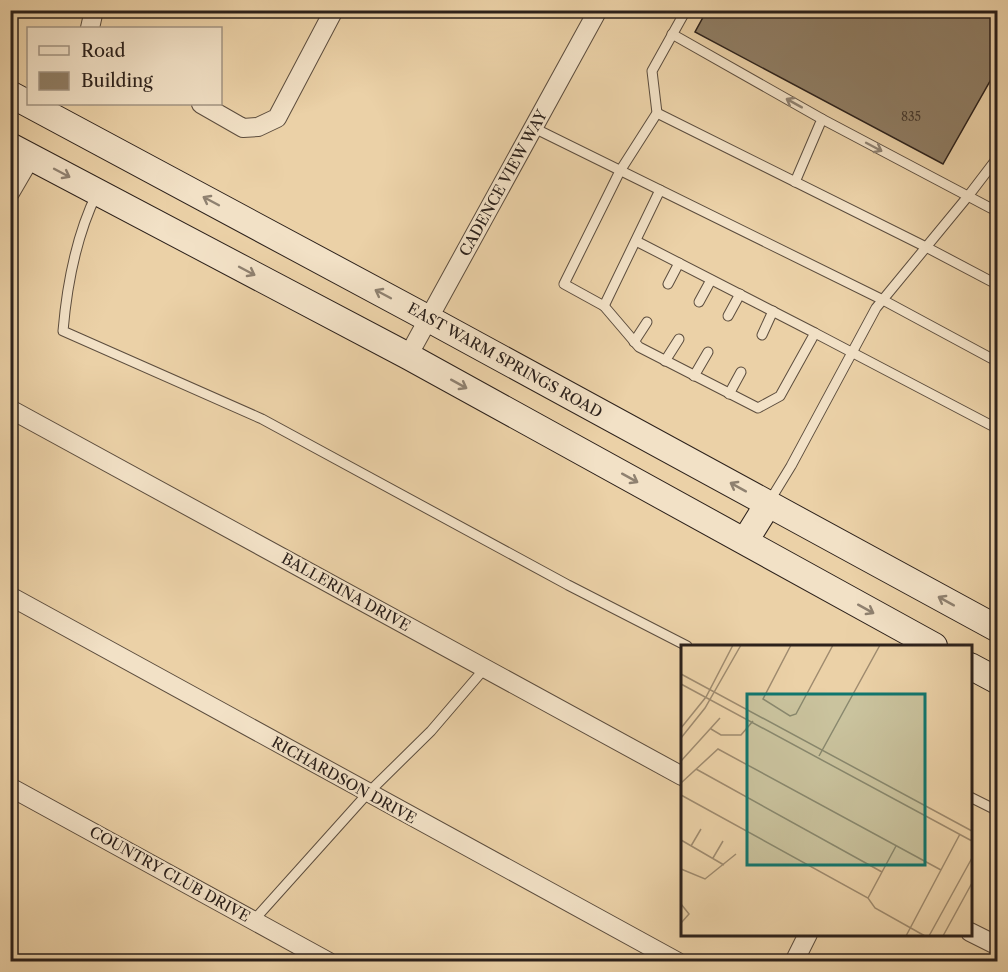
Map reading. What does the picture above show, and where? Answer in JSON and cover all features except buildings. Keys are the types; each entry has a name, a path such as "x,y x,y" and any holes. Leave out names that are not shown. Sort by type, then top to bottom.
{"main road":[{"name":"EAST WARM SPRINGS ROAD","path":"10,94 27,103"},
{"name":"EAST WARM SPRINGS ROAD","path":"30,105 998,629"},
{"path":"21,151 408,356 932,645"},
{"path":"745,541 768,504"},
{"path":"972,667 998,681"}],"street":[{"path":"90,27 94,10"},
{"path":"203,105 243,128 258,127 277,118 334,10"},
{"name":"CADENCE VIEW WAY","path":"408,356 598,10"},
{"path":"10,193 21,151"},
{"name":"BALLERINA DRIVE","path":"10,409 681,775"},
{"name":"RICHARDSON DRIVE","path":"10,596 678,962"},
{"name":"COUNTRY CLUB DRIVE","path":"10,787 329,962"},
{"path":"972,933 998,946"},
{"path":"794,962 807,936"}],"lane":[{"path":"686,10 652,71 657,113 620,171 564,284 604,306 639,347 758,408 780,396 815,333"},
{"path":"672,34 822,119 998,212"},
{"path":"657,113 998,285"},
{"path":"795,182 822,119"},
{"path":"534,128 883,300 998,362"},
{"path":"768,504 791,466 876,308 968,197 998,157"},
{"path":"604,306 660,190"},
{"path":"97,191 87,213 74,256 63,331 262,419 568,585 685,645"},
{"path":"636,241 998,429"},
{"path":"668,284 679,263"},
{"path":"699,302 711,280"},
{"path":"728,316 740,294"},
{"path":"762,335 773,311"},
{"path":"634,342 647,321"},
{"path":"665,361 679,339"},
{"path":"694,376 708,352"},
{"path":"729,394 741,372"},
{"path":"254,920 368,793 431,731 485,668"},
{"path":"972,798 998,811"}]}
